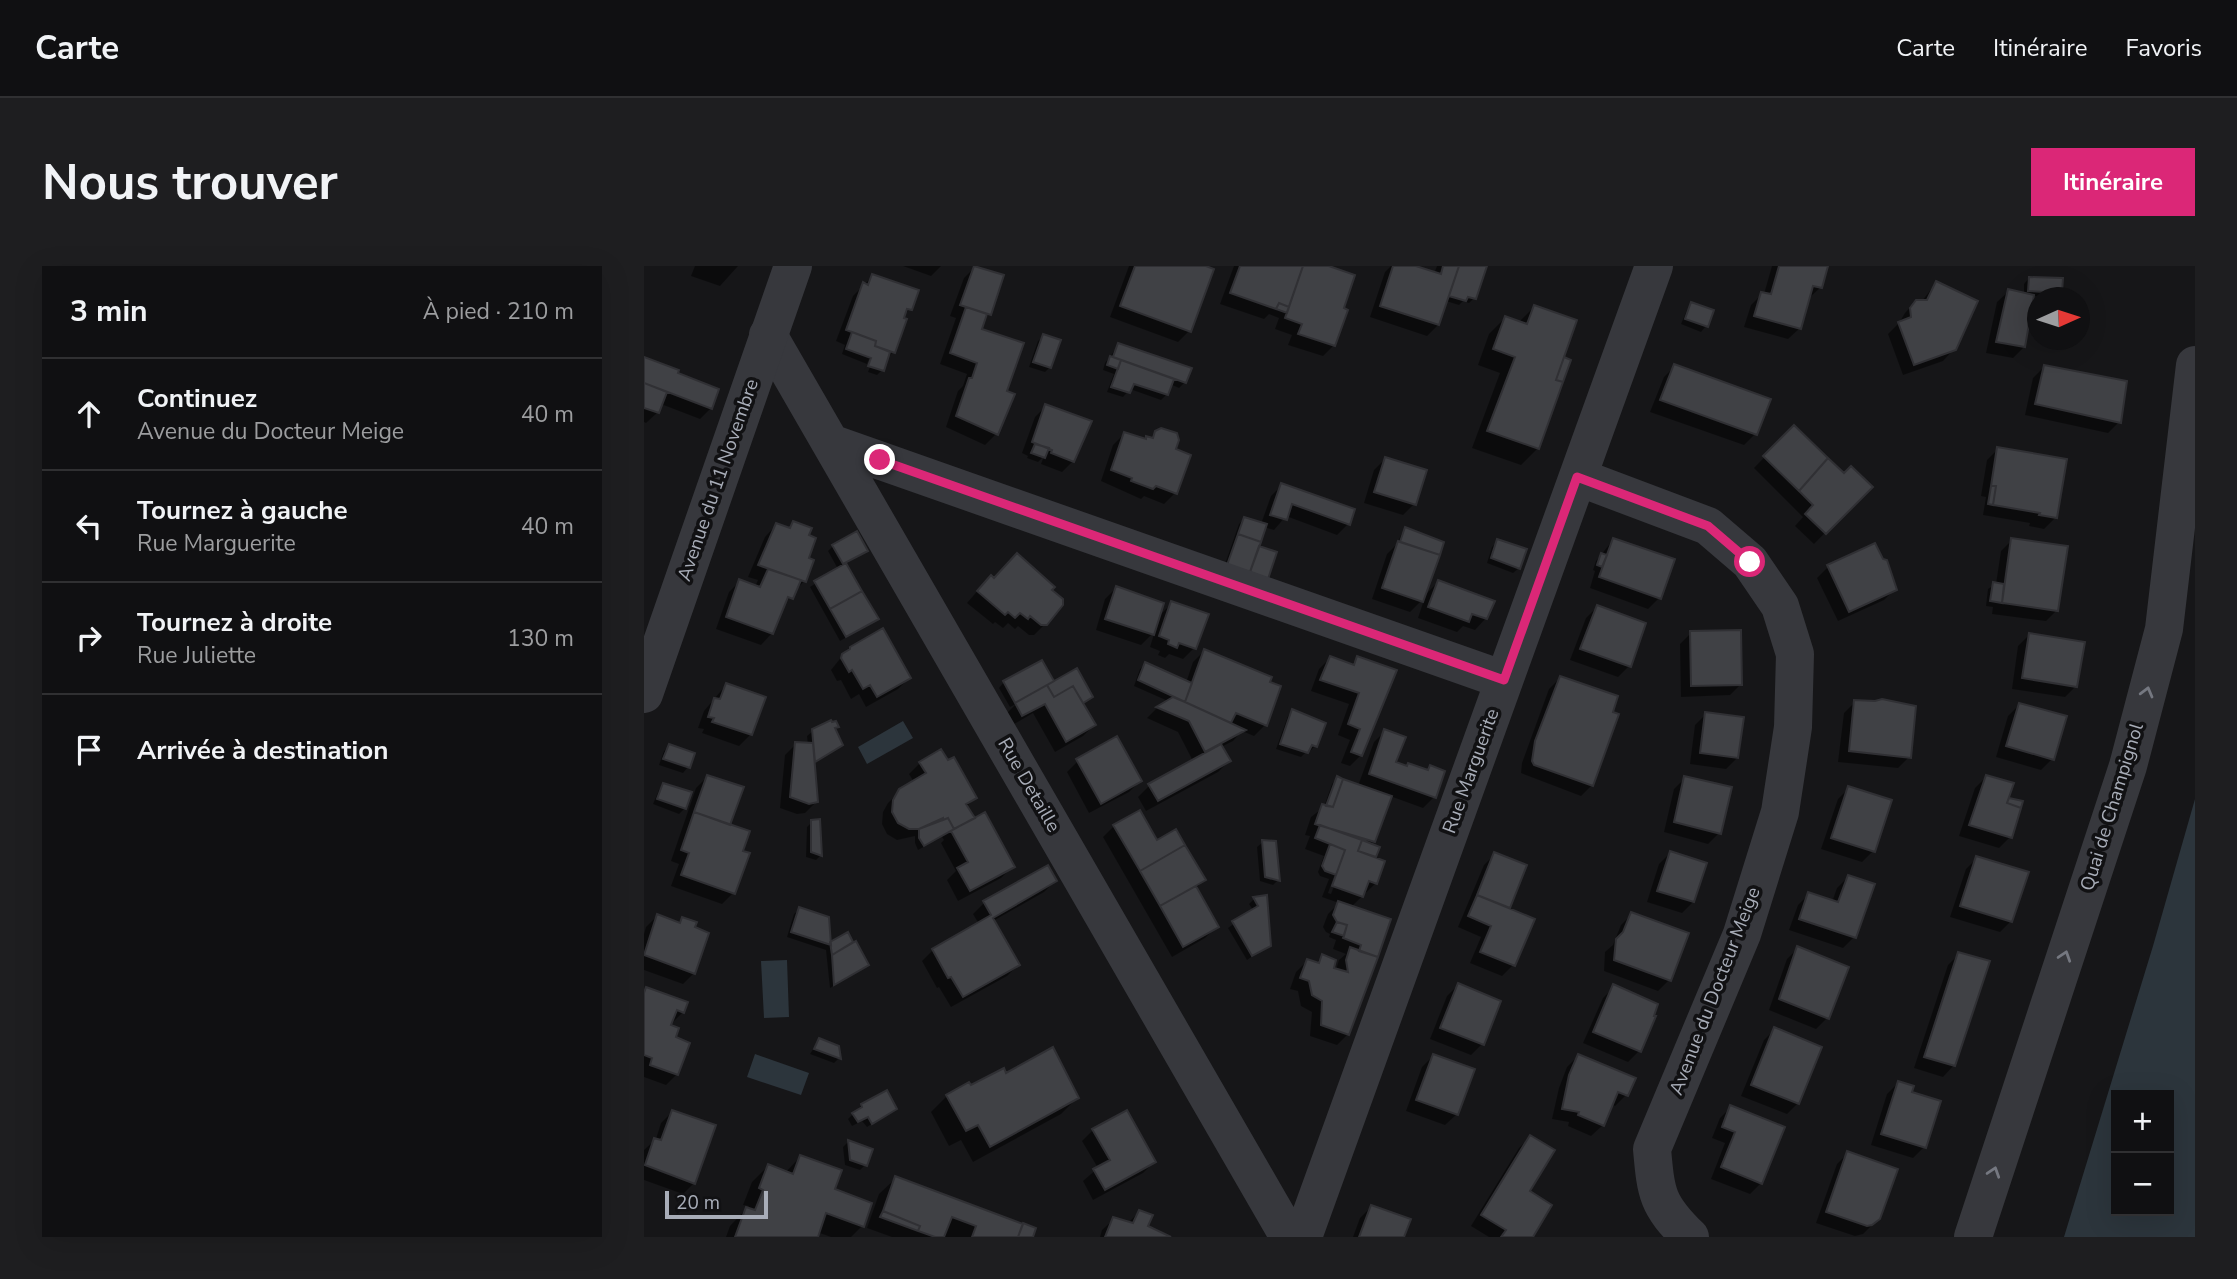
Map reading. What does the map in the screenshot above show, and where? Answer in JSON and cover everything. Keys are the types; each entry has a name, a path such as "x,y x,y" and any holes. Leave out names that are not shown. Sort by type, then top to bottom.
{"street":[{"name":"Avenue du 11 Novembre","path":"644,694 793,266"},
{"name":"Rue Marguerite","path":"1303,1237 1654,266"},
{"name":"Rue Detaille","path":"768,335 1289,1237"},
{"name":"Quai de Champignol","path":"1973,1237 2128,766 2164,629 2195,365"},
{"path":"833,444 1504,680"},
{"name":"Avenue du Docteur Meige","path":"1577,477 1708,526 1750,562 1780,606 1795,654 1793,727 1780,812 1742,934 1652,1149 1655,1188 1669,1216 1690,1237"}],"shaded area":[{"path":"903,721 913,738 867,764 858,747"},
{"path":"2195,799 2195,1237 2064,1237 2153,946"},
{"path":"787,960 789,1017 764,1018 761,961"},
{"path":"755,1054 809,1073 801,1095 747,1077"}],"building":[{"path":"974,266 1004,275 991,315 960,305"},
{"path":"1135,266 1206,266 1214,269 1191,332 1120,306"},
{"path":"1240,266 1303,266 1289,307 1279,303 1276,309 1230,293"},
{"path":"1303,266 1329,266 1355,275 1344,308 1348,310 1335,346 1298,334 1302,324 1285,318"},
{"path":"1393,266 1416,266 1441,274 1443,266 1459,266 1439,325 1380,306"},
{"path":"1459,266 1487,266 1476,299 1468,297 1466,301 1449,296"},
{"path":"1779,266 1828,266 1822,288 1813,286 1801,329 1754,316 1761,292 1771,294"},
{"path":"872,274 919,290 912,310 907,309 904,318 907,319 895,353 875,346 876,341 846,330 863,282 868,285"},
{"path":"2029,277 2063,278 2062,287 2028,287"},
{"path":"1936,281 1978,301 1956,350 1914,365 1898,322 1911,317 1910,308 1916,300 1927,300"},
{"path":"2008,289 2027,293 2025,347 1996,342"},
{"path":"1691,302 1714,310 1708,327 1685,319"},
{"path":"1279,303 1289,307 1287,313 1276,309"},
{"path":"1534,305 1577,320 1556,380 1563,382 1539,449 1487,431 1515,357 1493,349 1505,316 1527,324"},
{"path":"966,307 987,314 982,329 1024,343 1007,391 1015,394 998,435 956,416 977,363 950,353"},
{"path":"852,332 876,341 875,346 890,352 884,371 868,366 871,358 846,349"},
{"path":"1043,334 1061,340 1051,368 1033,362"},
{"path":"1118,343 1192,368 1186,383 1113,357"},
{"path":"1110,356 1121,360 1118,369 1107,365"},
{"path":"644,357 719,389 712,409 644,383"},
{"path":"1564,357 1571,360 1563,382 1556,380"},
{"path":"1121,360 1174,379 1168,395 1134,384 1130,393 1111,387"},
{"path":"1674,364 1771,399 1757,435 1660,400"},
{"path":"2044,365 2127,381 2121,423 2035,404"},
{"path":"644,383 667,392 659,413 644,408"},
{"path":"1045,404 1092,421 1074,462 1032,442"},
{"path":"1794,425 1828,458 1799,491 1763,456"},
{"path":"1161,428 1177,433 1179,440 1176,449 1191,455 1177,494 1131,481 1132,478 1111,470 1124,432 1146,439 1146,436 1153,438 1155,431"},
{"path":"1035,444 1049,448 1045,458 1031,453"},
{"path":"1997,447 2067,459 2057,518 1993,505 1996,486 1991,486"},
{"path":"1385,457 1427,470 1416,505 1374,492"},
{"path":"1828,458 1844,473 1851,466 1873,487 1826,534 1805,514 1813,505 1799,491"},
{"path":"1281,483 1355,509 1350,525 1292,504 1287,520 1270,515"},
{"path":"1991,486 1996,486 1993,505 1988,504"},
{"path":"1244,517 1267,524 1261,542 1238,534"},
{"path":"793,521 812,528 809,535 816,538 809,558 814,560 806,582 758,565 776,523 790,528"},
{"path":"1405,527 1444,542 1440,555 1400,542"},
{"path":"857,531 868,551 843,564 832,545"},
{"path":"1238,534 1261,542 1250,572 1227,565"},
{"path":"1613,538 1675,559 1661,599 1599,577"},
{"path":"2011,538 2068,546 2058,611 2002,603"},
{"path":"1497,539 1527,549 1520,569 1491,558"},
{"path":"1398,541 1440,555 1423,602 1382,588"},
{"path":"1875,543 1883,559 1887,560 1897,590 1849,612 1827,565"},
{"path":"1259,546 1277,552 1268,579 1250,572"},
{"path":"1017,553 1055,587 1052,590 1063,599 1063,605 1047,625 1041,625 1030,616 1028,619 1020,613 1015,618 1008,612 1005,615 977,591 991,575 994,578"},
{"path":"1601,553 1607,555 1602,567 1597,565"},
{"path":"846,563 862,591 830,609 814,581"},
{"path":"768,569 801,580 793,599 788,597 773,634 726,617 739,579 760,587"},
{"path":"1438,580 1495,601 1487,619 1472,614 1469,622 1428,607"},
{"path":"1993,582 2004,584 2002,603 1990,601"},
{"path":"1116,586 1164,603 1154,635 1105,619"},
{"path":"862,591 879,619 846,637 830,609"},
{"path":"1171,601 1209,614 1196,649 1179,643 1177,648 1168,644 1169,640 1159,636"},
{"path":"1597,605 1646,623 1631,667 1580,649"},
{"path":"883,628 911,678 877,697 870,685 863,689 841,658 850,647"},
{"path":"1741,630 1742,685 1691,686 1690,631"},
{"path":"2029,633 2085,642 2077,687 2022,678"},
{"path":"1204,649 1272,677 1270,682 1281,686 1267,726 1236,713 1231,723 1185,702"},
{"path":"1330,656 1354,665 1357,656 1397,670 1362,756 1351,752 1360,729 1348,724 1359,693 1320,680"},
{"path":"1042,660 1054,681 1015,703 1003,681"},
{"path":"1145,662 1192,683 1185,702 1138,680"},
{"path":"1077,668 1093,697 1083,703 1073,686 1054,697 1047,685"},
{"path":"1560,676 1618,696 1613,712 1619,714 1593,786 1534,765 1532,761 1535,741"},
{"path":"726,683 766,697 752,735 712,722 714,718 708,717 714,698 720,699"},
{"path":"1047,685 1054,697 1073,686 1096,725 1066,742 1045,704 1022,716 1015,703"},
{"path":"1173,697 1246,730 1205,752 1189,721 1156,707"},
{"path":"1882,699 1916,706 1911,758 1849,751 1854,700"},
{"path":"2019,703 2067,716 2054,760 2006,746"},
{"path":"1292,709 1326,723 1317,747 1312,745 1308,753 1280,744"},
{"path":"1705,712 1744,717 1738,758 1700,753"},
{"path":"831,720 836,721 839,727 835,728 843,745 815,762 812,729"},
{"path":"1384,729 1406,737 1396,762 1428,770 1430,765 1445,771 1436,798 1369,774"},
{"path":"1117,736 1142,781 1101,804 1076,759"},
{"path":"795,742 813,743 818,802 809,804 790,797"},
{"path":"669,744 695,753 690,768 663,759"},
{"path":"1221,744 1231,761 1158,801 1148,784"},
{"path":"941,749 948,760 954,757 977,798 966,804 975,818 954,829 948,818 919,829 909,829 898,823 892,812 893,800 899,789 926,773 919,762"},
{"path":"707,775 744,787 730,825 694,812"},
{"path":"1986,775 2014,783 2007,803 2021,808 2012,838 1969,825"},
{"path":"1337,776 1343,779 1333,807 1326,806"},
{"path":"1684,776 1732,787 1721,834 1674,822"},
{"path":"1343,779 1392,796 1375,842 1315,824 1322,804 1333,807"},
{"path":"663,783 692,792 686,809 657,799"},
{"path":"1848,786 1892,800 1875,852 1831,838"},
{"path":"2009,798 2023,801 2021,808 2007,803"},
{"path":"1140,810 1157,840 1176,829 1185,845 1140,871 1113,825"},
{"path":"694,812 750,831 743,851 750,853 735,894 681,875 689,853 681,850"},
{"path":"985,812 1015,867 970,891 957,868 968,862 951,831"},
{"path":"948,818 954,829 924,846 919,838 919,829"},
{"path":"820,819 822,856 811,852 811,820"},
{"path":"1320,825 1362,840 1358,851 1385,861 1377,884 1369,881 1363,897 1332,886 1345,850 1315,838"},
{"path":"1262,840 1276,841 1280,881 1265,877"},
{"path":"1362,840 1380,847 1376,857 1358,851"},
{"path":"1330,844 1345,850 1336,875 1325,871 1322,866"},
{"path":"1185,845 1206,880 1160,906 1140,871"},
{"path":"1670,851 1707,863 1694,902 1657,891"},
{"path":"1494,852 1527,865 1510,908 1477,895"},
{"path":"1976,856 2029,872 2012,922 1960,906"},
{"path":"1048,865 1057,881 993,918 1020,965 963,997 951,977 948,978 932,949 991,915 983,901"},
{"path":"1848,875 1875,884 1856,938 1799,919 1808,892 1838,902"},
{"path":"1196,886 1219,927 1183,947 1160,906"},
{"path":"1267,895 1271,946 1252,956 1232,921 1258,906 1253,897"},
{"path":"1477,895 1535,919 1515,966 1480,952 1491,926 1468,916"},
{"path":"1338,901 1391,919 1378,957 1359,951 1361,945 1343,938 1347,925 1337,922 1333,915"},
{"path":"799,907 829,917 831,945 791,932"},
{"path":"1631,912 1689,933 1671,981 1614,960 1616,939 1623,932"},
{"path":"657,914 680,923 682,917 697,922 695,927 709,933 695,974 644,955"},
{"path":"1337,922 1347,925 1344,936 1332,932"},
{"path":"848,932 853,942 832,955 830,942"},
{"path":"856,941 869,965 834,985 832,955"},
{"path":"1797,946 1849,967 1829,1019 1779,999"},
{"path":"1350,947 1378,957 1349,1035 1321,1025 1322,1001 1312,995 1309,981 1300,978 1307,959 1319,963 1322,954 1336,960 1334,968 1348,972 1346,960"},
{"path":"1958,952 1990,961 1955,1066 1924,1057"},
{"path":"1458,983 1501,1001 1484,1045 1440,1028"},
{"path":"1613,984 1658,1004 1656,1016 1641,1052 1593,1032"},
{"path":"646,987 688,1002 684,1013 677,1010 671,1025 679,1028 676,1037 690,1043 678,1075 650,1065 652,1058 644,1055"},
{"path":"1774,1027 1822,1047 1799,1104 1751,1085"},
{"path":"819,1038 839,1046 841,1059 814,1049"},
{"path":"1053,1047 1079,1098 990,1147 978,1125 966,1131 946,1095 1004,1068 1006,1073"},
{"path":"1433,1054 1475,1069 1458,1115 1416,1100"},
{"path":"1578,1054 1636,1078 1628,1096 1618,1092 1604,1126 1578,1115 1579,1112 1562,1109 1569,1075"},
{"path":"1898,1081 1914,1086 1912,1092 1941,1101 1926,1148 1881,1134"},
{"path":"887,1090 897,1109 872,1124 868,1117 858,1122 852,1113 862,1107 861,1104"},
{"path":"1730,1105 1785,1127 1762,1184 1721,1167 1735,1132 1722,1127"},
{"path":"672,1110 716,1125 695,1184 645,1165 654,1138 661,1140"},
{"path":"1127,1110 1156,1162 1105,1190 1093,1169 1110,1160 1092,1129"},
{"path":"1530,1135 1555,1150 1530,1191 1552,1205 1533,1237 1501,1237 1506,1230 1481,1215"},
{"path":"848,1140 873,1149 867,1166 850,1160"},
{"path":"1847,1151 1898,1169 1880,1219 1872,1225 1867,1226 1826,1212"},
{"path":"800,1155 842,1170 835,1189 872,1203 864,1227 826,1213 818,1237 735,1237 746,1207 755,1210 763,1190 759,1188 768,1164 793,1174"},
{"path":"895,1176 1023,1224 1018,1237 972,1237 976,1226 952,1217 944,1237 918,1231 920,1226 883,1211"},
{"path":"1371,1205 1411,1219 1404,1237 1359,1237"},
{"path":"1139,1210 1153,1215 1148,1226 1171,1237 1105,1237 1113,1217 1133,1223"},
{"path":"883,1211 920,1226 918,1231 880,1217"},
{"path":"1023,1223 1036,1228 1033,1237 1018,1237"}],"route":[{"path":"880,460 1504,680 1577,477 1708,526 1750,562"}]}
